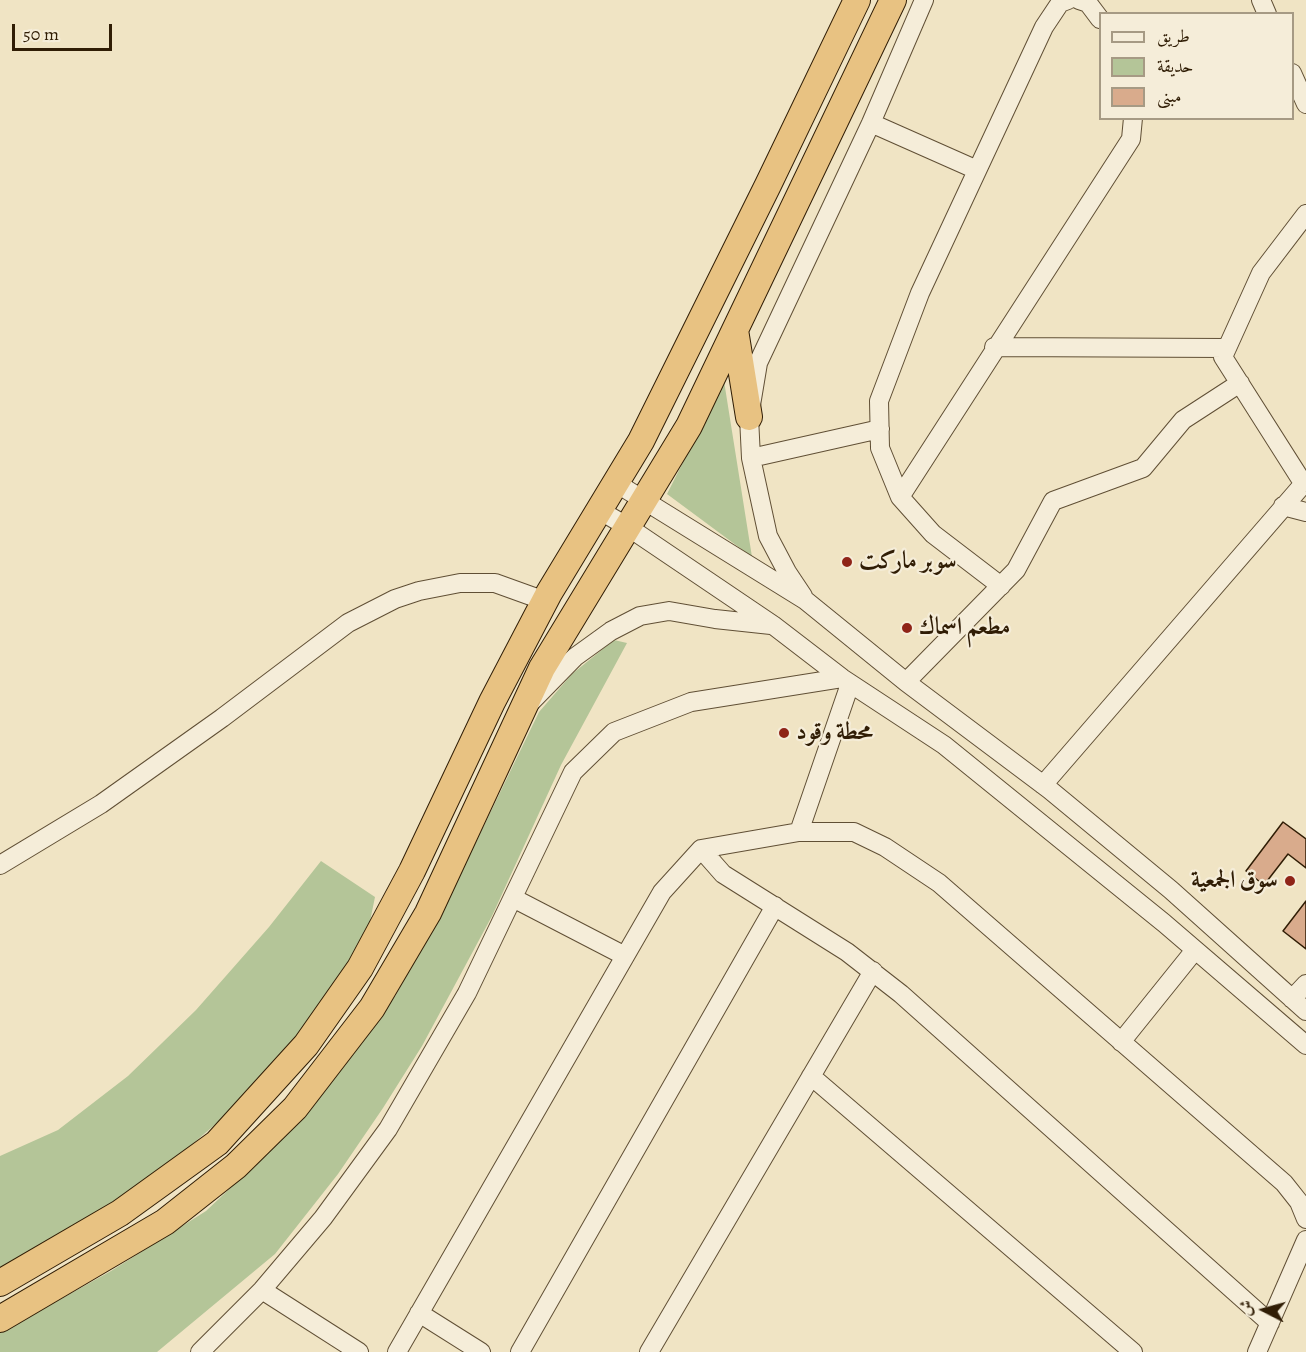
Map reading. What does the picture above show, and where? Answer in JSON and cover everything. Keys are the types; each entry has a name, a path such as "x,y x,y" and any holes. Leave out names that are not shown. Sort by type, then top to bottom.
{"highway":[{"path":"0,1283 120,1213 217,1143 306,1046 365,959 412,870 492,702 545,601 642,441 857,0"},
{"path":"0,1319 165,1222 236,1166 295,1108 372,1008 428,913 542,668 689,426 893,0"},
{"path":"735,330 749,417"}],"street":[{"path":"805,600 786,572 768,536 751,458 749,417 758,363 871,123 924,0"},
{"path":"1001,586 933,534 900,497 880,448 879,401 920,293 1044,27 1060,3 1068,0"},
{"path":"1079,0 1088,3 1099,17"},
{"path":"1294,75 1306,104"},
{"path":"900,497 994,347 1131,139 1133,120"},
{"path":"871,123 977,170"},
{"path":"1027,812 1305,482 1223,357 1261,273 1306,214"},
{"path":"994,347 1227,348"},
{"path":"906,682 1016,570 1053,501 1143,468 1184,420 1240,383"},
{"path":"751,458 880,429"},
{"path":"616,483 805,600 906,682 1047,788 1171,890 1299,1005 1306,984"},
{"path":"1283,506 1306,512"},
{"path":"599,510 628,527 773,625 846,681 944,744 1195,950 1306,1045"},
{"path":"0,865 101,804 231,712 348,623 395,599 419,591 460,583 495,583 545,601"},
{"path":"522,712 575,657 611,631 640,616 669,611 773,625"},
{"path":"799,832 846,681"},
{"path":"200,1352 262,1290 323,1218 388,1129 467,993 573,772 614,732 691,702 846,681"},
{"path":"397,1352 662,892 701,849 799,832 854,832 885,847 939,884 1284,1183 1299,1202 1306,1219"},
{"path":"701,849 723,874 848,952 873,971 992,1073 1270,1323"},
{"path":"513,898 625,956"},
{"path":"520,1352 775,906"},
{"path":"1121,1042 1195,950"},
{"path":"649,1352 873,971"},
{"path":"811,1076 1133,1352"},
{"path":"1257,1352 1306,1240"},
{"path":"262,1290 359,1352"},
{"path":"419,1313 481,1352"}],"green space":[{"path":"724,381 752,557 667,494"},
{"path":"614,640 627,643 561,765 492,916 422,1046 338,1174 275,1254 157,1352 0,1352 0,1333 111,1271 206,1211 297,1125 396,995 478,838 539,712 572,674"},
{"path":"321,861 375,897 367,936 300,1035 233,1109 167,1166 99,1215 0,1270 0,1156 58,1130 128,1076 196,1010 269,927"}],"building":[{"path":"1283,822 1306,839 1306,868 1288,854 1264,885 1246,871"},
{"path":"1306,901 1306,949 1283,931"}],"place":[{"name":"سوبر ماركت","path":"847,562"},
{"name":"مطعم اسماك","path":"907,628"},
{"name":"محطة وقود","path":"784,733"},
{"name":"سوق الجمعية","path":"1290,881"}]}
